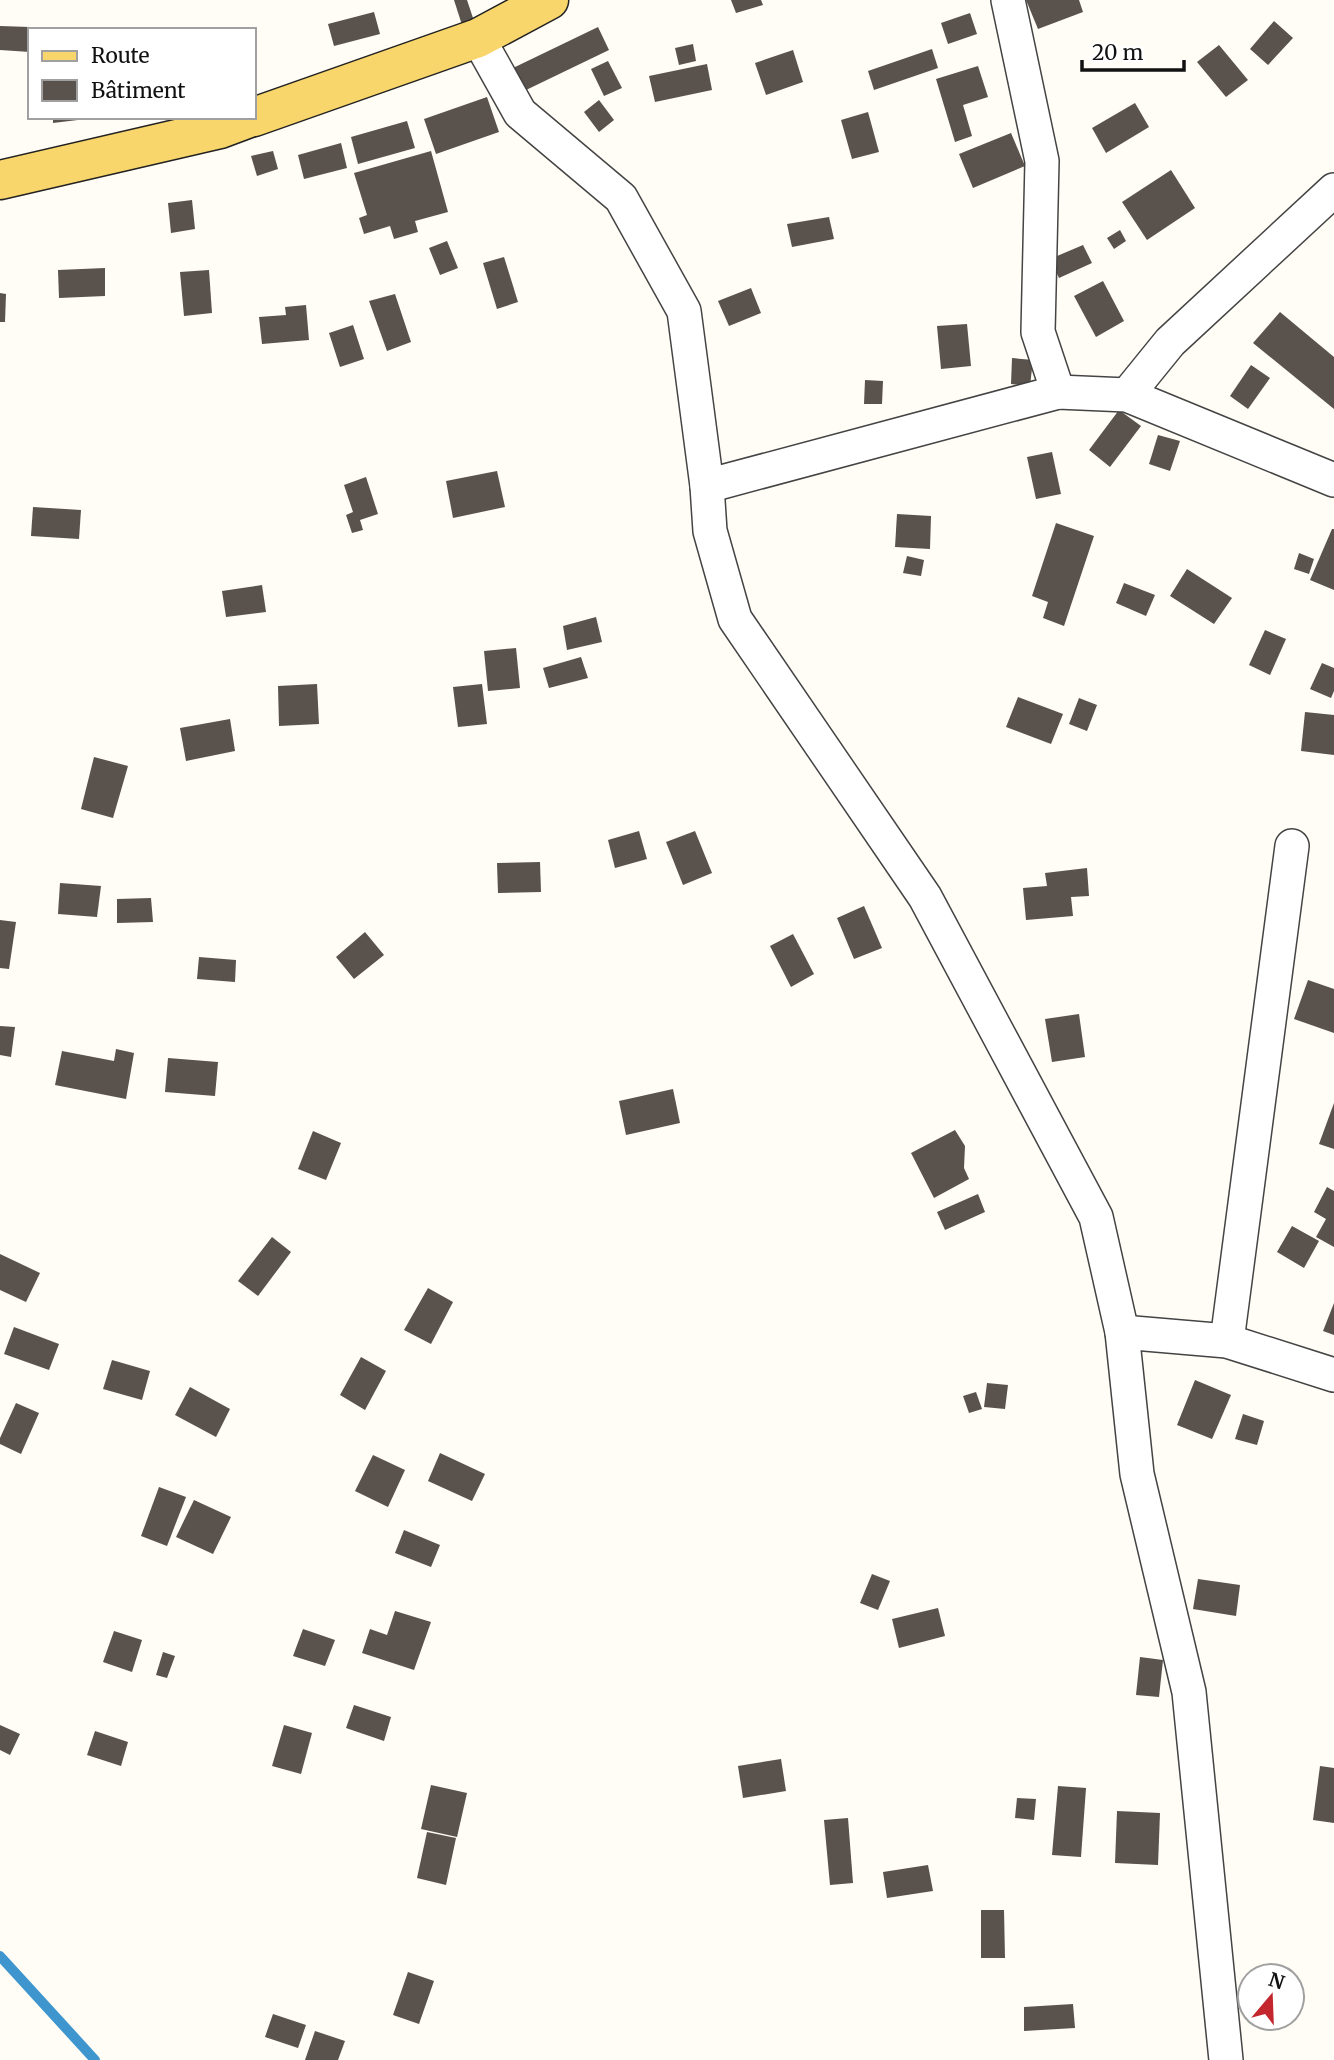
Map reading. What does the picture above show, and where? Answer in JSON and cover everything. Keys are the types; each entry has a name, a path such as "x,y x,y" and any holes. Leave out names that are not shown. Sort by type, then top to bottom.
{"main road":[{"path":"256,116 478,38 549,0"},
{"path":"0,180 220,129 248,119"}],"street":[{"path":"1008,0 1042,161 1038,332 1058,392"},
{"path":"478,38 520,113 621,198 684,311 707,486 710,531 735,619 925,897 1097,1217 1122,1332 1137,1474 1189,1692 1226,2060"},
{"path":"1127,395 1170,342 1334,190"},
{"path":"707,486 1058,392 1127,395 1334,480"},
{"path":"1227,1341 1292,846"},
{"path":"1122,1332 1227,1341 1334,1375"}],"building":[{"path":"454,0 467,0 474,21 462,25"},
{"path":"731,0 761,0 763,5 736,13"},
{"path":"1026,0 1079,0 1083,12 1038,29"},
{"path":"374,12 380,34 334,46 328,24"},
{"path":"970,13 977,34 948,44 941,23"},
{"path":"1274,21 1293,38 1268,65 1250,49"},
{"path":"0,26 30,27 28,52 0,50"},
{"path":"598,27 609,50 524,91 513,68"},
{"path":"693,44 696,61 679,65 675,48"},
{"path":"1219,45 1248,80 1226,97 1197,62"},
{"path":"932,49 938,68 874,90 868,71"},
{"path":"793,50 803,82 766,95 755,63"},
{"path":"608,61 622,88 604,96 591,69"},
{"path":"707,64 712,90 655,102 649,76"},
{"path":"978,66 988,97 963,105 972,136 955,142 936,79"},
{"path":"487,97 499,132 436,154 424,119"},
{"path":"599,100 614,120 599,132 584,112"},
{"path":"1135,103 1149,127 1106,153 1092,128"},
{"path":"868,112 879,152 852,159 841,120"},
{"path":"53,119 86,119 53,123"},
{"path":"407,121 415,148 358,164 351,137"},
{"path":"1011,133 1025,166 973,188 959,154"},
{"path":"341,143 347,168 304,179 298,155"},
{"path":"273,151 278,169 257,176 251,156"},
{"path":"431,151 448,212 415,221 418,232 394,239 390,226 364,234 359,218 367,215 354,173"},
{"path":"1171,170 1195,208 1147,240 1122,202"},
{"path":"192,200 195,229 171,233 168,203"},
{"path":"829,217 834,239 792,247 787,224"},
{"path":"1120,230 1126,241 1114,249 1107,238"},
{"path":"447,241 458,268 440,275 429,248"},
{"path":"1083,245 1092,263 1059,278 1050,259"},
{"path":"504,257 518,302 497,309 483,263"},
{"path":"105,268 105,296 59,298 58,270"},
{"path":"209,270 212,313 184,316 180,272"},
{"path":"1103,281 1124,321 1096,337 1074,296"},
{"path":"751,288 761,313 729,326 718,301"},
{"path":"0,293 6,294 5,322 0,322"},
{"path":"395,294 411,342 387,351 369,301"},
{"path":"306,305 309,340 262,344 259,317 286,315 285,307"},
{"path":"1280,312 1334,357 1334,409 1253,343"},
{"path":"967,324 971,366 941,369 937,326"},
{"path":"353,325 364,359 340,367 329,333"},
{"path":"1012,358 1033,360 1030,386 1011,384"},
{"path":"1251,365 1270,378 1248,409 1230,396"},
{"path":"865,380 883,381 882,404 864,404"},
{"path":"1119,410 1141,426 1110,467 1089,450"},
{"path":"1158,435 1180,441 1170,471 1149,464"},
{"path":"1052,452 1061,494 1036,499 1027,457"},
{"path":"497,471 505,507 453,518 446,481"},
{"path":"366,477 378,514 360,520 363,530 352,533 346,515 353,512 344,485"},
{"path":"33,507 81,510 79,539 31,536"},
{"path":"897,514 931,516 930,549 895,547"},
{"path":"1056,523 1094,536 1064,626 1043,618 1048,602 1032,596"},
{"path":"1334,529 1334,590 1310,580"},
{"path":"1299,553 1314,559 1309,574 1294,569"},
{"path":"907,556 924,560 921,576 903,573"},
{"path":"1187,569 1232,598 1214,624 1170,596"},
{"path":"1124,583 1155,595 1146,616 1116,603"},
{"path":"262,585 266,612 226,617 222,591"},
{"path":"596,617 602,642 567,650 563,626"},
{"path":"1265,630 1286,639 1270,675 1249,665"},
{"path":"516,648 520,688 488,691 484,651"},
{"path":"581,657 588,678 549,688 543,668"},
{"path":"1322,663 1334,668 1334,691 1331,698 1310,689"},
{"path":"317,684 319,724 279,726 278,686"},
{"path":"482,684 487,724 458,727 453,687"},
{"path":"1018,697 1063,714 1051,744 1006,727"},
{"path":"1079,698 1097,705 1087,731 1069,724"},
{"path":"1305,712 1334,715 1334,755 1301,751"},
{"path":"230,719 235,751 186,761 180,728"},
{"path":"94,757 128,766 113,818 81,809"},
{"path":"639,831 647,859 615,868 608,840"},
{"path":"695,831 712,873 683,885 666,842"},
{"path":"540,862 541,892 498,893 497,863"},
{"path":"1087,868 1089,896 1071,897 1073,916 1026,920 1023,888 1047,886 1045,873"},
{"path":"60,883 101,886 97,917 58,914"},
{"path":"151,898 153,922 117,923 117,899"},
{"path":"864,906 882,948 854,959 837,918"},
{"path":"0,920 16,922 9,969 0,968"},
{"path":"365,932 384,955 354,979 336,957"},
{"path":"793,934 814,974 791,987 770,946"},
{"path":"199,957 236,960 235,982 197,979"},
{"path":"1308,980 1334,989 1334,1033 1294,1019"},
{"path":"1079,1014 1085,1057 1052,1062 1045,1019"},
{"path":"0,1026 15,1027 11,1057 0,1055"},
{"path":"116,1049 134,1053 126,1099 55,1085 62,1051 114,1061"},
{"path":"168,1058 218,1062 215,1096 165,1092"},
{"path":"673,1089 680,1123 626,1135 619,1101"},
{"path":"1334,1103 1334,1149 1319,1144"},
{"path":"955,1130 965,1146 964,1168 969,1179 934,1198 911,1153"},
{"path":"313,1131 341,1143 326,1180 298,1169"},
{"path":"1327,1187 1334,1191 1334,1247 1316,1237 1326,1219 1314,1212"},
{"path":"978,1194 985,1212 945,1230 937,1212"},
{"path":"1292,1226 1319,1241 1304,1268 1277,1252"},
{"path":"272,1237 291,1252 258,1296 238,1281"},
{"path":"0,1254 40,1273 26,1302 0,1290"},
{"path":"428,1288 453,1302 431,1344 404,1330"},
{"path":"1334,1303 1334,1335 1323,1331"},
{"path":"14,1327 59,1344 49,1370 4,1354"},
{"path":"361,1357 386,1371 365,1410 340,1395"},
{"path":"112,1360 150,1371 142,1400 103,1389"},
{"path":"1195,1380 1231,1395 1212,1439 1177,1425"},
{"path":"987,1383 1008,1385 1005,1409 984,1407"},
{"path":"190,1387 230,1409 216,1437 175,1415"},
{"path":"976,1392 982,1409 969,1413 963,1396"},
{"path":"16,1403 39,1413 21,1454 0,1444 0,1438"},
{"path":"1243,1414 1264,1421 1257,1445 1235,1439"},
{"path":"440,1453 485,1474 472,1501 428,1481"},
{"path":"373,1455 405,1470 388,1507 355,1491"},
{"path":"159,1487 186,1497 167,1546 141,1536"},
{"path":"194,1500 231,1517 213,1554 176,1537"},
{"path":"404,1530 440,1545 431,1567 395,1553"},
{"path":"872,1574 890,1581 878,1610 860,1603"},
{"path":"1198,1579 1240,1585 1236,1616 1193,1609"},
{"path":"938,1608 945,1636 899,1648 892,1619"},
{"path":"395,1611 431,1622 414,1670 362,1653 370,1629 387,1635"},
{"path":"303,1629 335,1640 325,1666 293,1656"},
{"path":"114,1631 142,1640 132,1672 103,1662"},
{"path":"163,1652 175,1656 167,1678 156,1675"},
{"path":"1140,1657 1163,1660 1159,1697 1136,1695"},
{"path":"354,1705 391,1717 384,1741 346,1728"},
{"path":"0,1725 20,1734 10,1755 0,1750"},
{"path":"284,1725 312,1733 301,1774 272,1766"},
{"path":"95,1731 128,1742 121,1766 87,1755"},
{"path":"781,1759 786,1791 743,1798 738,1766"},
{"path":"1320,1766 1334,1768 1334,1823 1313,1820"},
{"path":"431,1785 467,1793 457,1837 421,1829"},
{"path":"1058,1786 1086,1788 1081,1857 1052,1855"},
{"path":"1017,1798 1036,1799 1034,1820 1015,1818"},
{"path":"1117,1811 1160,1813 1158,1865 1115,1863"},
{"path":"848,1818 853,1883 830,1885 824,1820"},
{"path":"427,1832 456,1838 446,1885 417,1878"},
{"path":"928,1865 933,1891 887,1898 883,1872"},
{"path":"981,1910 1004,1910 1005,1958 981,1958"},
{"path":"408,1972 434,1981 419,2024 393,2015"},
{"path":"1073,2004 1075,2028 1024,2031 1024,2007"},
{"path":"273,2014 306,2025 298,2048 265,2037"},
{"path":"315,2031 345,2041 338,2060 305,2060"}],"waterway":[{"path":"0,1956 95,2060"}]}
